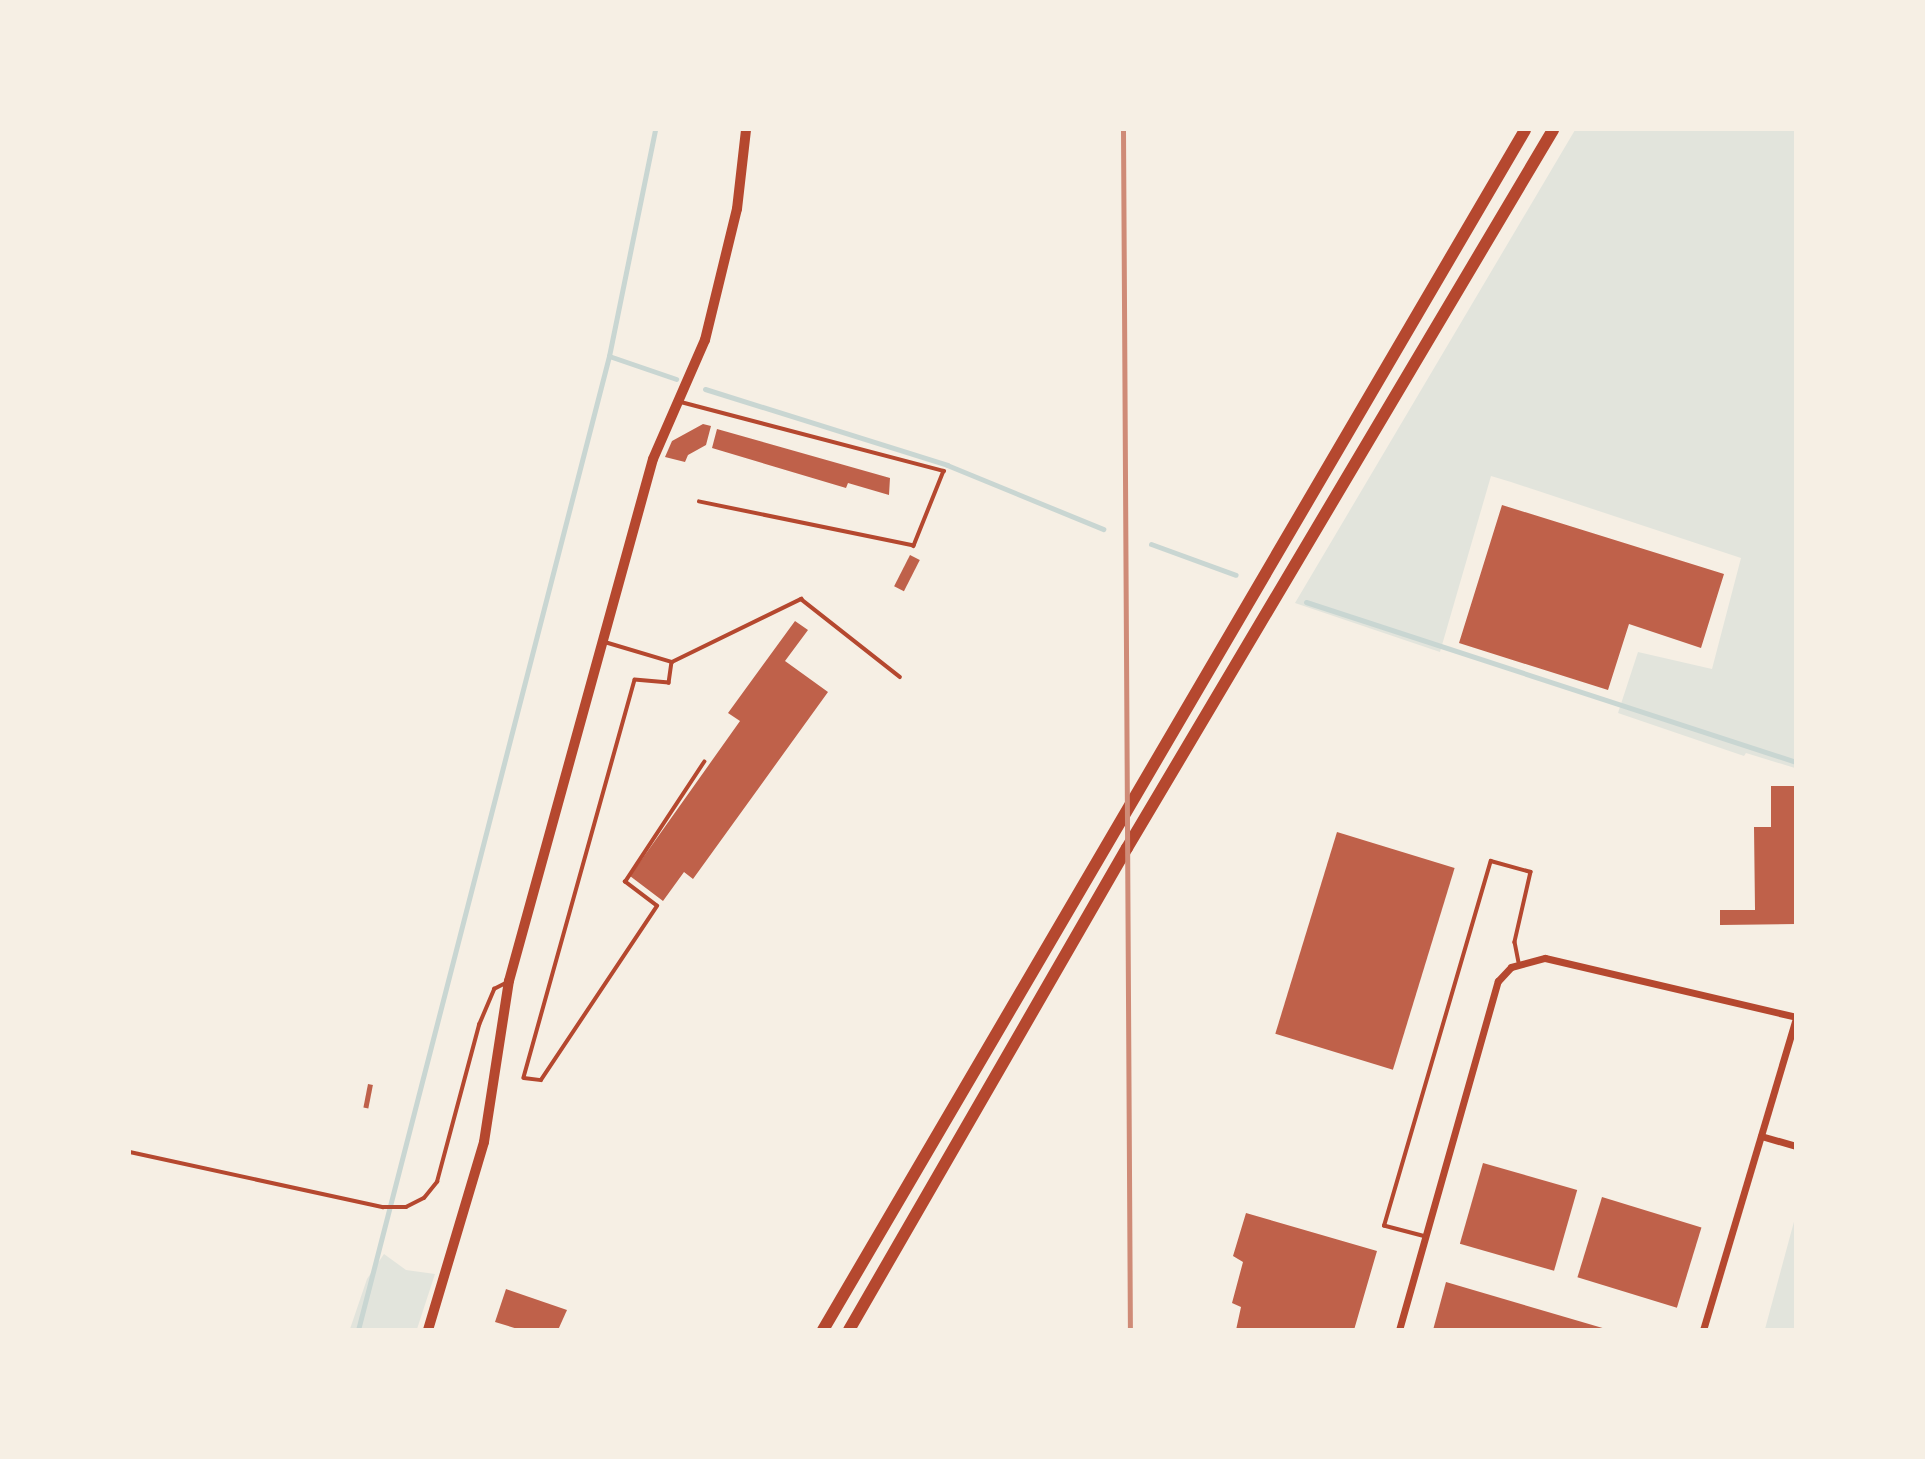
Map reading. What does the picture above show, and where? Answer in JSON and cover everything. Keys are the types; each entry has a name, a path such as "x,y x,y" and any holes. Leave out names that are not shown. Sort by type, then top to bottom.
{"highway":[{"path":"823,1329 1525,130"},
{"path":"849,1329 1111,875 1553,130"}],"street":[{"path":"428,1329 484,1142 509,981 653,459 705,340 737,209 746,130"},
{"path":"1399,1329 1499,981 1519,962 1545,958 1796,1018 1703,1329"},
{"path":"1761,1136 1796,1146"}],"lane":[{"path":"678,401 944,471 914,546 699,502"},
{"path":"603,642 672,662 801,599 900,677"},
{"path":"672,662 669,683 635,680 524,1077 541,1080 657,906 625,882 704,762"},
{"path":"1426,1237 1384,1226 1491,861 1531,872 1515,942 1519,962"},
{"path":"130,1152 383,1206 406,1207 424,1198 437,1182 479,1025 494,989 509,981"}],"shaded area":[{"path":"1575,130 1795,130 1795,768 1746,753 1744,756 1618,713 1638,652 1712,669 1741,558 1511,482 1491,476 1440,652 1295,603"},
{"path":"1795,1218 1795,1329 1765,1329"},
{"path":"384,1254 406,1270 435,1274 417,1329 350,1329 367,1279"}],"building":[{"path":"703,424 711,426 706,445 688,455 685,462 665,457 672,441"},
{"path":"717,429 890,478 889,495 848,483 846,488 712,448"},
{"path":"1502,505 1724,574 1701,648 1629,624 1608,690 1459,643"},
{"path":"910,555 920,560 904,591 894,586"},
{"path":"795,621 808,630 785,661 828,692 693,879 684,872 663,901 630,876 740,721 728,713"},
{"path":"1771,786 1796,786 1796,924 1720,925 1720,910 1755,910 1754,827 1771,827"},
{"path":"1337,832 1455,868 1393,1070 1275,1034"},
{"path":"368,1084 373,1085 368,1109 363,1108"},
{"path":"1483,1163 1577,1190 1554,1271 1460,1244"},
{"path":"1602,1197 1701,1227 1677,1308 1577,1277"},
{"path":"1246,1213 1377,1251 1354,1330 1236,1330 1241,1307 1232,1303 1243,1262 1233,1256"},
{"path":"1446,1282 1606,1329 1606,1330 1433,1330"},
{"path":"506,1289 567,1310 558,1330 521,1330 495,1322"}],"waterway":[{"path":"358,1330 609,356 655,130"},
{"path":"609,356 676,379"},
{"path":"705,389 947,465 1103,529"},
{"path":"1151,544 1236,575"},
{"path":"1306,602 1796,762"}],"railway":[{"path":"1123,130 1130,1330"}]}
